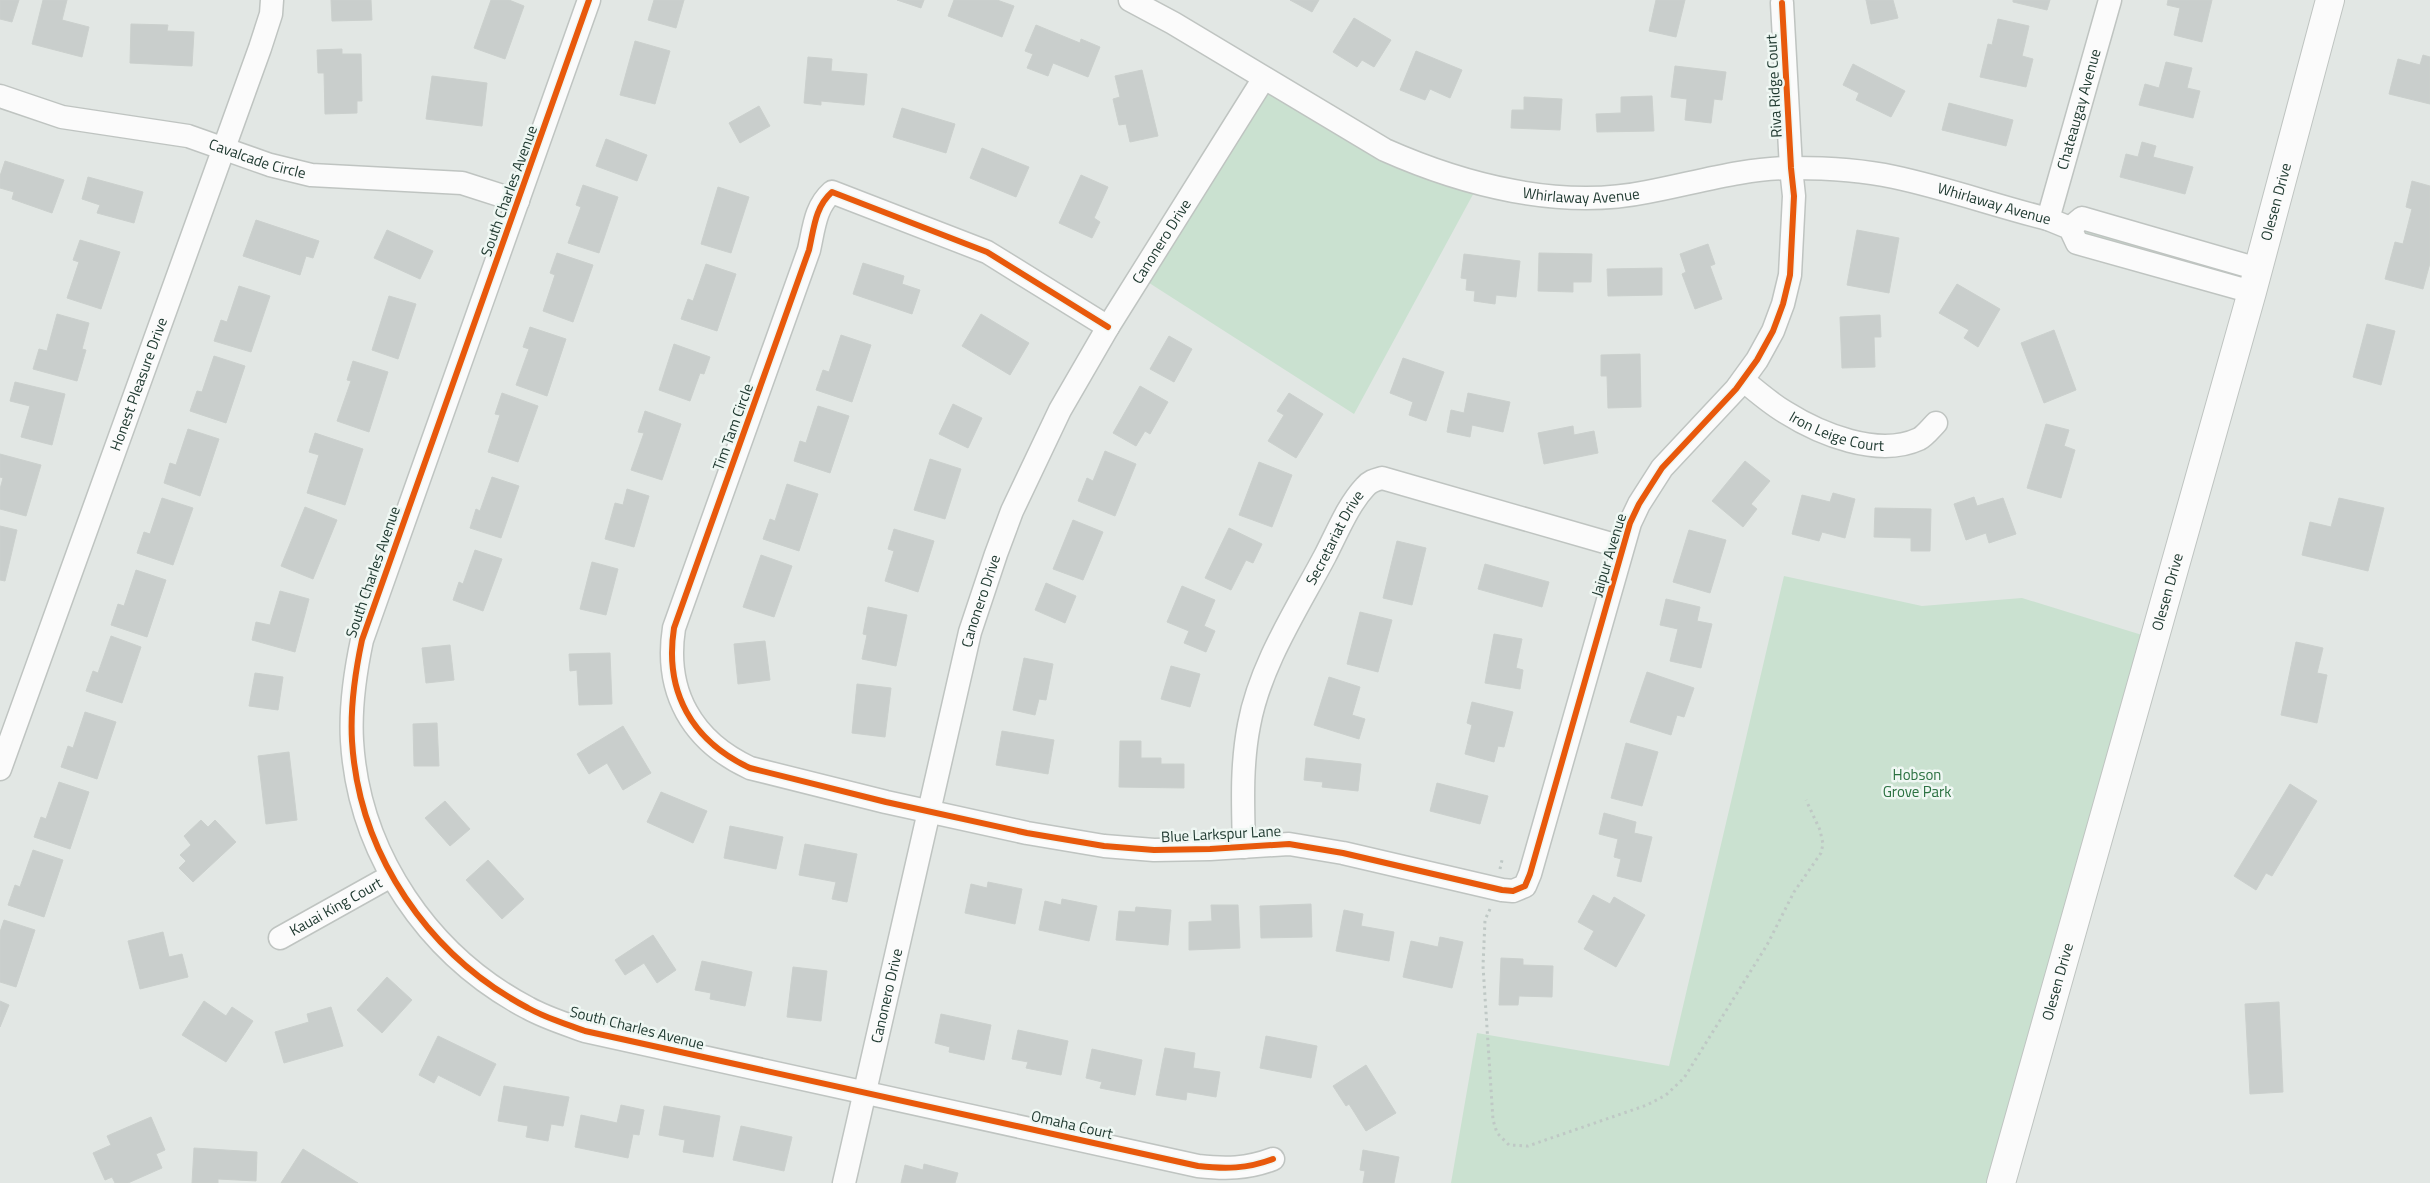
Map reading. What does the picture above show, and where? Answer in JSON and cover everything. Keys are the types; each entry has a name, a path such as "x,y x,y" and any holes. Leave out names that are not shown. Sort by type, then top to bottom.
{"street":[{"name":"Honest Pleasure Drive","path":"0,769 4,745 260,48 271,14 272,0"},
{"name":"South Charles Avenue","path":"589,0 362,640 354,681 352,716 355,769 369,825 391,876 408,903 446,948 483,980 528,1008 585,1031 865,1092"},
{"name":"Whirlaway Avenue","path":"1130,0 1173,23 1385,150 1448,175 1505,189 1540,194 1608,196 1646,193 1695,181 1762,170 1791,168 1892,177 2048,220 2070,228 2077,243 2254,280"},
{"name":"Chateaugay Avenue","path":"2048,220 2110,0"},
{"name":"Olesen Drive","path":"2001,1183 2254,280 2330,0"},
{"name":"Riva Ridge Court","path":"1782,3 1791,168"},
{"name":"Canonero Drive","path":"844,1183 970,632 996,554 1038,455 1108,327 1264,78"},
{"name":"Cavalcade Circle","path":"0,96 62,117 188,136 270,165 311,175 462,183 518,201"},
{"name":"Jaipur Avenue","path":"1513,891 1525,886 1530,874 1622,547 1639,504 1662,468 1743,380 1773,331 1783,304 1790,275 1794,204 1791,168"},
{"name":"Tim Tam Circle","path":"928,810 784,778 731,760 708,742 691,721 675,684 672,643 674,628 809,250 818,209 822,200 832,192 954,238 987,252 1108,327"},
{"name":"Iron Leige Court","path":"1743,380 1786,413 1812,426 1852,441 1879,446 1901,444 1921,439 1936,423"},
{"name":"Secretariat Drive","path":"1244,847 1243,763 1249,724 1257,694 1272,656 1344,520 1364,488 1372,480 1382,478 1622,547"},
{"name":"Blue Larkspur Lane","path":"928,810 1027,833 1104,846 1154,850 1289,844 1309,846 1513,891"},
{"name":"Kauai King Court","path":"280,938 391,876"},
{"name":"Omaha Court","path":"865,1092 1198,1166 1239,1168 1254,1166 1274,1159"}],"path":[{"path":"1485,920 1483,966 1488,1059 1497,1133 1509,1145 1528,1146 1585,1125 1624,1114 1666,1095 1684,1078 1767,945 1794,892 1820,853 1822,844 1820,830 1806,800"}],"green space":[{"path":"1265,84 1477,187 1354,414 1143,279"},
{"path":"2079,228 2222,268 2222,273 2081,236"},
{"name":"Hobson Grove Park","path":"1784,576 1922,606 2022,598 2142,635 1987,1183 1451,1183 1477,1033 1669,1066"}],"building":[{"path":"0,0 19,0 12,22 0,19"},
{"path":"43,0 67,0 62,20 89,27 82,57 32,44"},
{"path":"331,0 371,0 372,20 332,21"},
{"path":"491,0 509,0 524,6 505,59 474,48"},
{"path":"654,0 684,0 676,28 648,20"},
{"path":"897,0 924,0 921,8"},
{"path":"954,0 997,0 1014,6 1002,37 948,16"},
{"path":"1290,0 1319,0 1312,12"},
{"path":"1656,0 1685,0 1676,37 1649,31"},
{"path":"1866,0 1893,0 1898,18 1871,24"},
{"path":"2013,0 2050,0 2047,10 2013,2"},
{"path":"2168,0 2212,0 2202,42 2174,35 2180,8 2167,5"},
{"path":"1354,18 1391,40 1374,67 1362,60 1357,67 1333,52"},
{"path":"1998,19 2029,26 2022,56 2033,59 2026,87 1980,77 1988,44 1992,45"},
{"path":"131,24 168,25 167,31 194,32 192,66 130,63"},
{"path":"1036,25 1080,43 1081,39 1100,47 1088,77 1053,63 1048,76 1027,68 1033,54 1025,51"},
{"path":"635,41 670,51 655,104 620,95"},
{"path":"342,49 342,54 361,54 362,101 357,101 357,113 325,114 324,73 318,73 317,50"},
{"path":"1416,51 1462,70 1450,98 1430,89 1425,100 1400,90"},
{"path":"2423,55 2430,57 2430,104 2389,94 2398,59 2420,65"},
{"path":"808,57 832,59 831,71 867,74 864,105 821,101 821,105 804,103"},
{"path":"2166,62 2192,68 2187,88 2200,91 2193,118 2139,105 2145,84 2159,88"},
{"path":"1853,64 1905,91 1891,117 1856,100 1859,93 1843,85"},
{"path":"1675,66 1726,72 1722,100 1714,99 1711,123 1685,120 1687,99 1671,97"},
{"path":"1142,70 1158,136 1130,142 1126,124 1119,125 1113,99 1120,97 1115,76"},
{"path":"432,76 487,83 482,126 426,119"},
{"path":"1652,96 1654,131 1597,132 1596,114 1621,113 1621,97"},
{"path":"1524,97 1562,99 1560,130 1511,128 1512,110 1524,110"},
{"path":"1949,103 2013,120 2006,146 1942,130"},
{"path":"759,106 770,126 740,143 729,123"},
{"path":"902,108 955,124 946,153 893,137"},
{"path":"606,139 647,155 637,181 596,166"},
{"path":"2142,142 2156,146 2153,157 2193,167 2185,194 2120,177 2126,154 2138,157"},
{"path":"982,148 1029,167 1016,197 970,178"},
{"path":"5,161 64,180 52,213 12,199 14,192 0,188 0,176"},
{"path":"1081,175 1108,187 1094,218 1100,222 1092,238 1059,223"},
{"path":"88,177 143,192 134,223 97,213 100,205 82,199"},
{"path":"2412,181 2430,186 2430,263 2423,289 2385,279 2395,242 2403,244 2412,209 2406,207"},
{"path":"583,185 618,197 599,253 568,243 581,207 576,205"},
{"path":"718,187 749,197 731,253 701,244"},
{"path":"256,220 319,241 313,258 306,256 300,275 243,256"},
{"path":"387,230 433,251 420,279 374,258"},
{"path":"1857,230 1899,238 1889,293 1847,285"},
{"path":"80,240 120,252 101,309 67,298 79,262 73,260"},
{"path":"1708,244 1715,264 1710,266 1722,299 1695,309 1682,274 1686,272 1680,254"},
{"path":"557,253 593,265 573,322 543,311 555,275 550,273"},
{"path":"1539,253 1592,254 1591,282 1573,282 1573,292 1538,291"},
{"path":"1464,254 1520,261 1516,297 1496,295 1495,304 1474,301 1475,291 1466,290 1467,279 1461,278"},
{"path":"863,263 904,276 902,284 920,290 912,314 853,294"},
{"path":"706,264 736,274 717,331 681,319 688,299 693,301"},
{"path":"1662,268 1662,295 1608,296 1607,269"},
{"path":"1957,284 2000,309 1978,347 1964,338 1969,330 1939,313"},
{"path":"239,286 270,296 251,352 214,341 221,320 227,322"},
{"path":"389,296 416,304 398,359 372,350"},
{"path":"57,314 89,323 82,349 86,350 77,381 33,369 39,349 47,351"},
{"path":"981,314 1029,343 1010,375 962,346"},
{"path":"1880,315 1881,337 1874,337 1875,367 1842,368 1840,317"},
{"path":"2367,324 2395,331 2381,385 2353,377"},
{"path":"530,327 566,339 547,396 516,385 529,349 523,347"},
{"path":"2054,330 2076,390 2044,403 2021,343"},
{"path":"841,335 871,345 852,402 816,390 823,370 829,372"},
{"path":"1169,336 1192,349 1174,382 1150,369"},
{"path":"674,344 710,357 704,374 700,373 690,401 659,390"},
{"path":"1640,354 1641,407 1608,408 1607,376 1601,376 1601,355"},
{"path":"214,356 245,366 226,423 190,411 197,391 202,392"},
{"path":"1403,358 1444,372 1426,421 1409,415 1413,402 1390,393"},
{"path":"353,361 388,372 369,432 337,421 351,381 347,380"},
{"path":"15,382 65,394 52,445 21,437 30,406 10,401"},
{"path":"1140,386 1168,402 1150,434 1145,431 1136,446 1113,433"},
{"path":"502,393 538,406 518,462 488,452 500,415 495,414"},
{"path":"1289,393 1323,414 1296,458 1268,441 1284,415 1277,411"},
{"path":"1468,393 1510,402 1503,432 1472,425 1470,437 1447,432 1451,410 1464,413"},
{"path":"953,404 982,418 968,448 939,434"},
{"path":"818,406 849,416 830,473 794,461 800,441 806,443"},
{"path":"645,411 681,424 662,480 631,470 644,433 638,432"},
{"path":"2046,424 2069,430 2064,446 2075,450 2061,498 2027,488"},
{"path":"1573,426 1574,435 1594,431 1598,453 1544,464 1538,433"},
{"path":"188,429 219,439 200,496 164,483 170,463 176,465"},
{"path":"315,433 363,449 345,505 307,493 319,455 309,452"},
{"path":"1105,451 1136,464 1115,516 1078,501 1087,478 1093,481"},
{"path":"0,454 41,465 26,516 0,509 0,489 3,478 0,477"},
{"path":"930,459 961,469 945,519 914,510"},
{"path":"1745,461 1770,481 1751,504 1757,509 1743,527 1712,501"},
{"path":"1259,462 1292,475 1272,527 1239,515"},
{"path":"492,477 519,486 501,538 470,528 476,509 480,511"},
{"path":"787,484 818,494 799,551 763,539 770,519 775,521"},
{"path":"627,489 649,496 634,547 605,539 615,503 623,505"},
{"path":"1833,493 1855,499 1845,538 1822,532 1819,541 1792,534 1802,495 1830,502"},
{"path":"1974,497 1977,506 2003,498 2016,534 1989,543 1986,533 1966,540 1954,504"},
{"path":"162,498 193,508 173,565 137,553 144,532 150,534"},
{"path":"2339,498 2384,508 2368,571 2302,555 2310,522 2331,527"},
{"path":"305,507 337,520 313,579 281,566"},
{"path":"1875,508 1931,509 1930,551 1911,551 1911,538 1874,537"},
{"path":"1073,520 1103,532 1083,580 1053,569"},
{"path":"0,526 17,530 5,581 0,580"},
{"path":"1229,528 1262,544 1253,563 1246,560 1231,590 1205,578"},
{"path":"894,529 934,541 918,592 885,581 894,551 888,549"},
{"path":"1689,530 1726,540 1710,593 1673,582"},
{"path":"1397,541 1426,548 1412,605 1383,598"},
{"path":"475,550 502,559 483,611 453,600 459,582 463,584"},
{"path":"761,555 792,566 774,617 743,607"},
{"path":"592,562 618,569 606,615 580,609"},
{"path":"1485,564 1549,582 1542,607 1478,589"},
{"path":"136,570 166,580 147,637 111,625 118,604 124,606"},
{"path":"1046,583 1076,596 1065,623 1035,610"},
{"path":"1182,586 1215,600 1204,626 1215,631 1206,652 1184,643 1189,631 1167,622"},
{"path":"280,591 309,599 295,652 252,640 256,622 270,625"},
{"path":"1666,599 1700,607 1697,621 1712,624 1701,668 1670,661 1678,629 1660,625"},
{"path":"868,607 907,615 896,666 862,659 867,635 863,634"},
{"path":"1360,612 1392,620 1378,672 1347,664"},
{"path":"1494,634 1522,639 1516,668 1523,670 1520,689 1485,683"},
{"path":"111,636 141,647 122,703 86,691 93,671 98,673"},
{"path":"765,641 770,680 738,684 734,644"},
{"path":"2296,642 2323,648 2317,673 2327,675 2317,723 2281,715"},
{"path":"450,645 454,680 426,683 422,648"},
{"path":"610,653 612,704 579,705 577,670 570,671 569,654"},
{"path":"1024,658 1053,664 1046,700 1039,699 1035,715 1013,710"},
{"path":"1171,666 1200,674 1190,707 1161,699"},
{"path":"1647,672 1694,688 1684,717 1677,715 1671,735 1630,722"},
{"path":"255,673 283,677 278,710 249,706"},
{"path":"1329,677 1360,687 1352,715 1365,719 1359,739 1314,725"},
{"path":"857,684 891,688 885,737 852,733"},
{"path":"1472,702 1513,712 1504,747 1498,746 1494,762 1465,754 1472,725 1467,723"},
{"path":"85,712 116,722 97,779 61,767 68,746 73,748"},
{"path":"437,723 439,766 414,766 413,724"},
{"path":"623,726 651,773 623,790 607,763 589,774 577,754"},
{"path":"1002,731 1054,740 1048,774 996,765"},
{"path":"1120,741 1141,741 1141,758 1161,758 1161,764 1184,764 1184,788 1119,787"},
{"path":"1626,743 1658,752 1642,806 1611,798"},
{"path":"289,752 297,820 266,824 258,756"},
{"path":"1306,758 1361,764 1358,791 1322,787 1323,782 1304,780"},
{"path":"59,782 89,792 70,849 34,837 41,817 46,819"},
{"path":"1437,783 1488,796 1480,824 1430,811"},
{"path":"2290,784 2317,801 2272,876 2266,873 2256,890 2234,876"},
{"path":"661,792 707,811 693,843 647,822"},
{"path":"445,801 470,829 450,846 425,818"},
{"path":"1604,813 1636,822 1634,833 1652,837 1641,882 1617,876 1621,859 1614,857 1618,839 1599,834"},
{"path":"201,820 208,827 215,820 236,842 193,882 179,868 186,861 180,855 191,845 184,836"},
{"path":"730,826 783,837 776,869 724,858"},
{"path":"805,844 857,854 847,902 832,899 836,882 799,875"},
{"path":"33,850 63,860 44,917 8,905 15,885 20,887"},
{"path":"488,860 524,899 502,919 466,880"},
{"path":"988,882 1022,889 1015,924 965,913 971,884 987,888"},
{"path":"1593,895 1610,904 1614,897 1645,915 1616,967 1584,949 1594,931 1578,922"},
{"path":"1062,899 1097,906 1089,941 1039,930 1045,901 1061,905"},
{"path":"1311,904 1312,937 1261,938 1260,906"},
{"path":"1211,905 1238,905 1240,948 1189,950 1189,922 1212,921"},
{"path":"1136,907 1171,910 1168,945 1116,940 1119,911 1135,912"},
{"path":"1344,910 1363,914 1361,926 1394,932 1389,961 1336,951"},
{"path":"4,920 35,930 16,987 0,982 0,932"},
{"path":"163,932 169,957 182,954 188,977 140,989 128,941"},
{"path":"653,935 676,970 657,983 644,963 625,975 615,960"},
{"path":"1440,937 1463,942 1452,988 1403,977 1411,941 1438,947"},
{"path":"1501,958 1523,959 1523,965 1553,966 1552,997 1519,996 1518,1005 1499,1005"},
{"path":"702,961 752,972 745,1006 710,999 711,993 695,990"},
{"path":"793,967 827,971 821,1021 787,1017"},
{"path":"387,977 412,1000 382,1033 357,1010"},
{"path":"0,1001 9,1005 0,1027"},
{"path":"204,1001 226,1016 232,1007 253,1021 226,1062 182,1035"},
{"path":"2279,1002 2283,1092 2250,1094 2245,1004"},
{"path":"331,1007 343,1046 284,1063 275,1032 309,1022 307,1014"},
{"path":"941,1014 991,1025 984,1060 949,1052 950,1047 935,1043"},
{"path":"1018,1030 1068,1041 1061,1075 1026,1068 1028,1062 1012,1059"},
{"path":"438,1036 496,1064 480,1096 438,1075 434,1083 419,1075"},
{"path":"1266,1036 1317,1046 1311,1078 1260,1068"},
{"path":"1165,1048 1195,1053 1193,1068 1220,1072 1216,1097 1187,1092 1186,1100 1156,1095"},
{"path":"1092,1049 1142,1060 1135,1095 1100,1088 1102,1082 1086,1078"},
{"path":"1366,1065 1396,1113 1366,1131 1349,1104 1346,1106 1333,1086"},
{"path":"504,1086 569,1097 563,1126 551,1124 548,1141 526,1137 528,1126 498,1121"},
{"path":"621,1105 644,1110 639,1135 633,1134 628,1158 575,1147 581,1115 617,1123"},
{"path":"664,1106 720,1116 713,1157 683,1152 685,1140 659,1135"},
{"path":"151,1117 165,1150 156,1154 162,1168 128,1183 115,1183 112,1177 105,1180 93,1153 111,1145 107,1136"},
{"path":"741,1126 792,1137 784,1171 733,1160"},
{"path":"194,1148 257,1152 256,1181 218,1179 218,1183 192,1183"},
{"path":"303,1149 358,1183 281,1183"},
{"path":"1363,1150 1399,1157 1394,1183 1363,1183 1365,1171 1360,1170"},
{"path":"924,1164 958,1173 955,1183 901,1183 905,1165 923,1170"}],"cycle path":[{"path":"589,0 362,640 352,703 352,741 358,783 369,824 385,862 406,898 431,931 460,960 492,986 535,1012 585,1031 1198,1166 1236,1167 1254,1165 1273,1159"},
{"path":"1108,327 987,252 832,192 826,198 819,211 809,250 674,628 672,651 678,693 686,712 698,729 712,744 750,768 886,802 1027,833 1104,846 1154,850 1289,844 1343,853 1502,890 1513,891 1525,886 1630,523 1639,504 1662,468 1736,389 1757,360 1773,331 1783,304 1790,275 1794,196 1782,3"}]}
